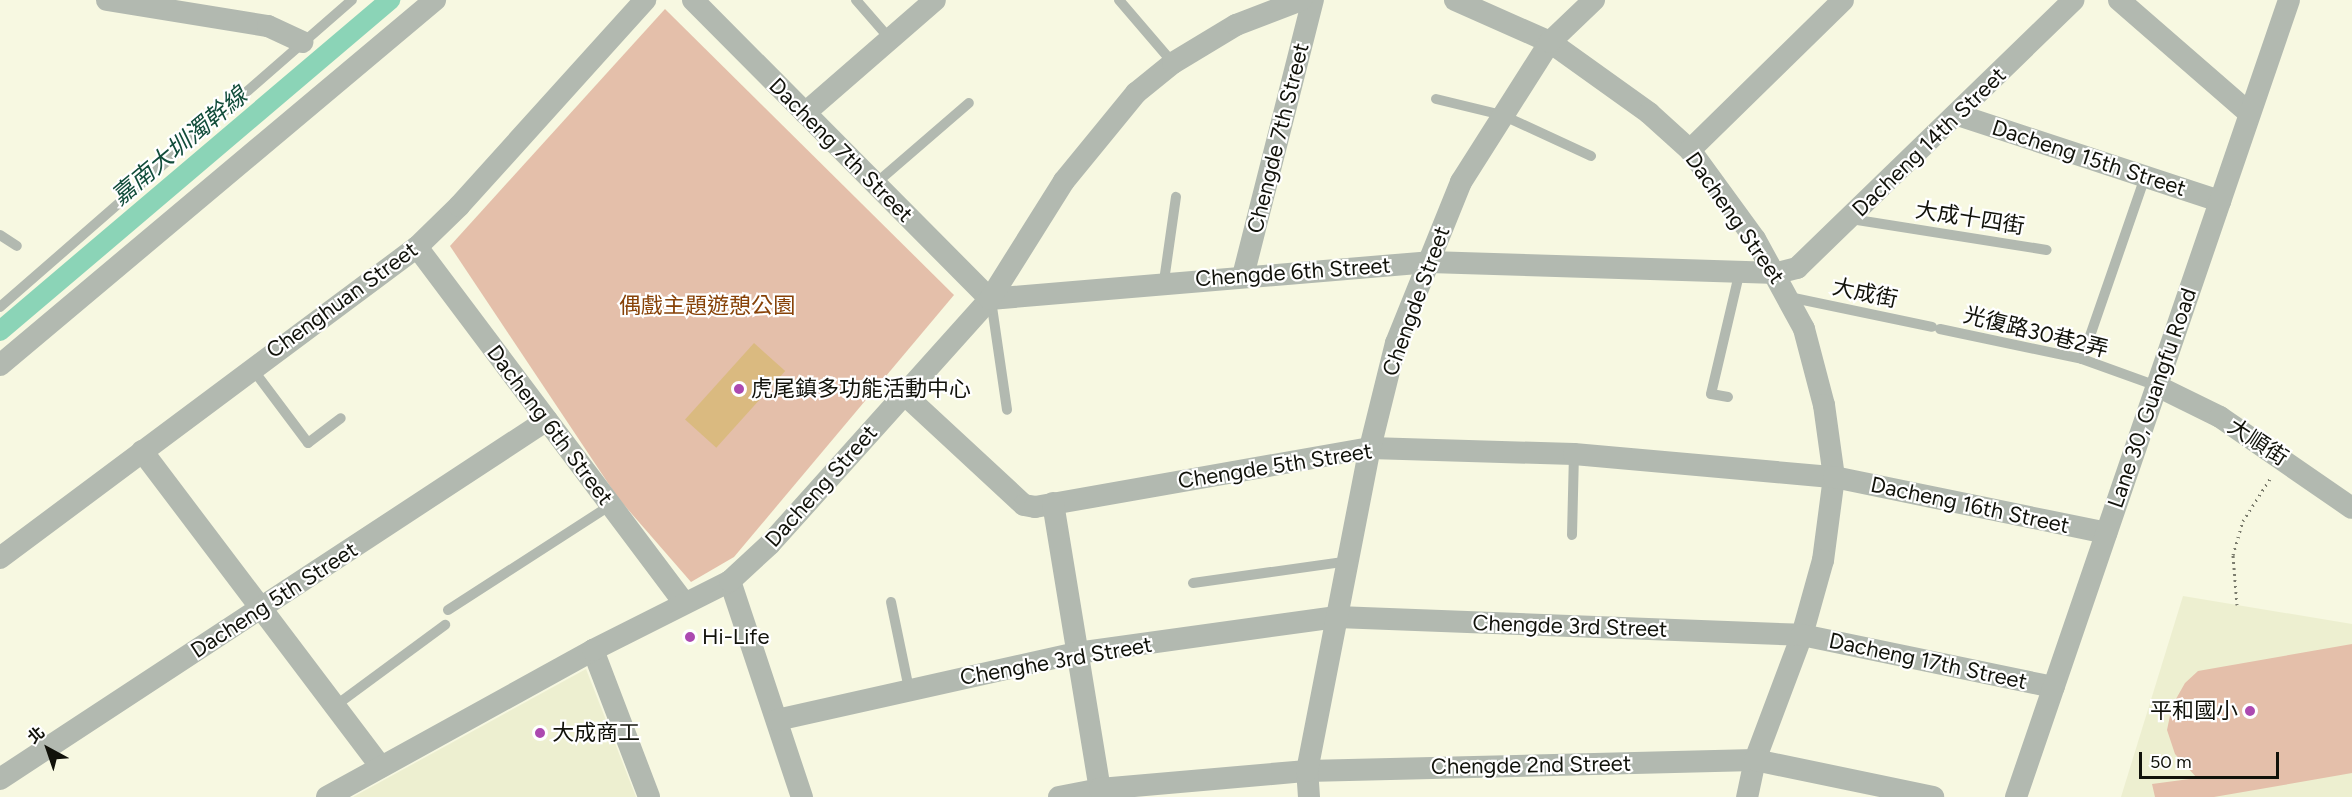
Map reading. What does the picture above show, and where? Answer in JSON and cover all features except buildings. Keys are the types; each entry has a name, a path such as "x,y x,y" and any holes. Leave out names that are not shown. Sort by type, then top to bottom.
{"street":[{"path":"107,0 268,26 302,42"},
{"path":"0,365 435,0"},
{"name":"Chenghuan Street","path":"0,558 251,367 417,247 459,206 645,0"},
{"name":"Dacheng 7th Street","path":"693,0 990,299"},
{"path":"805,113 935,0"},
{"name":"Dacheng Street","path":"327,797 593,650 730,581 770,544 990,299 1064,181 1105,127 1136,93 1173,63 1236,25 1301,0"},
{"name":"Chengde 7th Street","path":"1243,276 1313,0"},
{"name":"Dacheng Street","path":"1455,0 1550,42 1632,100 1690,150 1777,273 1804,329 1821,394 1834,477 1823,560 1802,635 1755,760 1747,797"},
{"name":"Chengde Street","path":"1310,797 1307,771 1350,561 1370,448 1396,343 1461,182 1550,42 1594,0"},
{"path":"1690,150 1843,0"},
{"name":"Dacheng 14th Street","path":"1777,273 1797,268 1958,115 2074,0"},
{"path":"2119,0 2249,113"},
{"name":"Lane 30, Guangfu Road","path":"2016,797 2289,0"},
{"name":"Dacheng 15th Street","path":"1958,115 2220,201"},
{"name":"Dacheng 6th Street","path":"417,247 684,603"},
{"name":"Chengde 6th Street","path":"990,299 1164,281 1429,262 1740,269 1777,273"},
{"name":"大順街","path":"2157,386 2220,417 2283,457 2352,508"},
{"name":"Chengde 5th Street","path":"904,394 1024,505 1053,503 1370,448 1574,454 1834,477"},
{"name":"Dacheng 5th Street","path":"0,779 547,420"},
{"path":"142,451 381,767"},
{"name":"Dacheng 16th Street","path":"1834,477 2106,533"},
{"path":"1053,503 1100,789"},
{"path":"730,581 802,797"},
{"name":"Chengde 3rd Street","path":"1337,616 1802,635"},
{"name":"Chenghe 3rd Street","path":"777,720 1077,653 1337,616"},
{"name":"Dacheng 17th Street","path":"1802,635 2054,687"},
{"path":"593,650 649,797"},
{"name":"Chengde 2nd Street","path":"1059,797 1100,789 1307,771 1755,760 1933,797"}],"lane":[{"path":"0,307 352,0"},
{"path":"856,0 890,39"},
{"path":"1119,0 1173,63"},
{"path":"1436,99 1502,115 1591,156"},
{"path":"875,184 969,103"},
{"path":"2082,359 2145,177"},
{"path":"1164,281 1176,197"},
{"name":"大成十四街","path":"1850,219 2047,250"},
{"path":"0,235 17,246"},
{"path":"1728,398 1711,394 1740,269"},
{"name":"大成街","path":"1789,297 1936,328"},
{"path":"990,299 1006,410"},
{"name":"光復路30巷2弄","path":"1936,328 2082,359 2157,386"},
{"path":"251,367 308,443 341,418"},
{"path":"1572,535 1574,454"},
{"path":"448,610 610,505"},
{"path":"1193,583 1350,561"},
{"path":"891,602 909,689"},
{"path":"335,706 445,624"}],"path":[{"path":"2237,605 2233,555 2243,521 2283,457"}],"shaded area":[{"name":"平和國小","path":"2183,596 2352,624 2352,797 2121,797"},
{"name":"大成商工","path":"586,669 636,797 353,797"}],"green space":[{"name":"偶戲主題遊憩公園","path":"665,9 954,295 734,557 691,582 618,498 450,246"},
{"path":"2352,644 2352,773 2214,797 2155,797 2152,784 2197,778 2175,754 2167,730 2172,706 2185,683 2198,671"}],"waterway":[{"name":"嘉南大圳濁幹線","path":"0,331 390,0"}],"place":[{"name":"虎尾鎮多功能活動中心","path":"739,389"},
{"name":"Hi-Life","path":"690,637"},
{"name":"平和國小","path":"2250,711"},
{"name":"大成商工","path":"540,733"}]}
